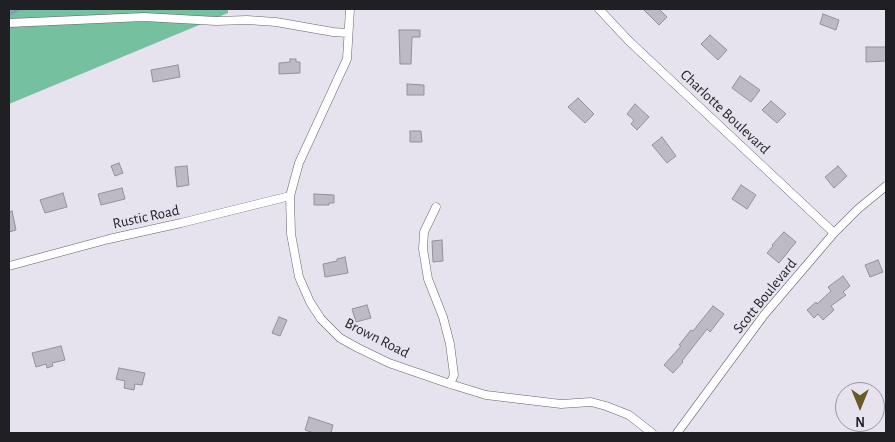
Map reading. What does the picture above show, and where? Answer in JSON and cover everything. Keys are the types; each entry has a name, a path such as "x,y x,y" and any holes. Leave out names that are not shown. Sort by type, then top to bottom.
{"street":[{"name":"Brown Road","path":"350,9 347,59 299,163 290,196 291,234 299,276 310,302 321,319 340,338 358,348 390,363 450,384 486,395 561,404 591,402 629,416 652,433"},
{"name":"Charlotte Boulevard","path":"599,9 629,41 834,233"},
{"path":"9,23 144,17 247,20 276,22 348,34"},
{"name":"Scott Boulevard","path":"677,433 764,315 834,233 858,209 886,186"},
{"name":"Rustic Road","path":"9,266 109,239 290,196"},
{"path":"436,208 424,232 423,249 428,279 443,317 450,344 454,375 450,384"}],"green space":[{"path":"9,9 228,9 228,13 9,104"}],"building":[{"path":"643,9 659,9 667,17 659,25"},
{"path":"823,14 839,20 836,30 820,24"},
{"path":"399,30 420,30 420,37 412,37 411,64 400,64"},
{"path":"710,35 727,50 718,60 701,44"},
{"path":"866,47 886,47 886,61 866,62"},
{"path":"290,59 296,59 296,62 300,62 300,73 279,74 279,63 290,62"},
{"path":"178,65 180,77 153,82 151,70"},
{"path":"740,76 760,90 751,102 732,88"},
{"path":"407,84 424,85 424,95 407,95"},
{"path":"578,98 594,114 585,123 568,107"},
{"path":"771,101 786,114 777,123 762,110"},
{"path":"635,104 649,117 637,130 631,124 634,120 627,114"},
{"path":"410,131 421,131 422,142 410,142"},
{"path":"662,137 676,156 667,163 652,145"},
{"path":"119,163 123,173 115,176 111,166"},
{"path":"187,166 189,185 177,187 175,167"},
{"path":"838,166 847,176 834,188 825,177"},
{"path":"741,185 756,195 747,209 732,199"},
{"path":"122,188 125,199 101,205 98,194"},
{"path":"63,193 67,207 45,213 40,200"},
{"path":"314,194 334,195 334,203 314,205"},
{"path":"12,211 16,230 9,232 9,212"},
{"path":"784,232 796,242 779,263 767,253"},
{"path":"442,240 443,261 433,262 432,241"},
{"path":"345,257 348,273 325,277 323,264"},
{"path":"878,260 883,272 870,277 865,265"},
{"path":"843,276 850,286 843,292 846,295 831,306 834,310 823,320 818,314 814,318 807,310 816,302 817,304 831,291 828,287"},
{"path":"367,305 371,318 356,322 352,309"},
{"path":"713,306 724,314 710,332 707,329 673,373 664,365 681,346 679,345 691,330 693,331"},
{"path":"279,317 287,320 280,336 272,333"},
{"path":"61,346 65,360 52,363 53,366 47,368 46,364 36,367 32,353"},
{"path":"119,368 145,373 142,385 135,384 134,390 124,388 125,381 116,379"},
{"path":"309,417 333,425 331,433 314,433 305,430"}],"waterway":[{"path":"9,14 20,9"}]}
